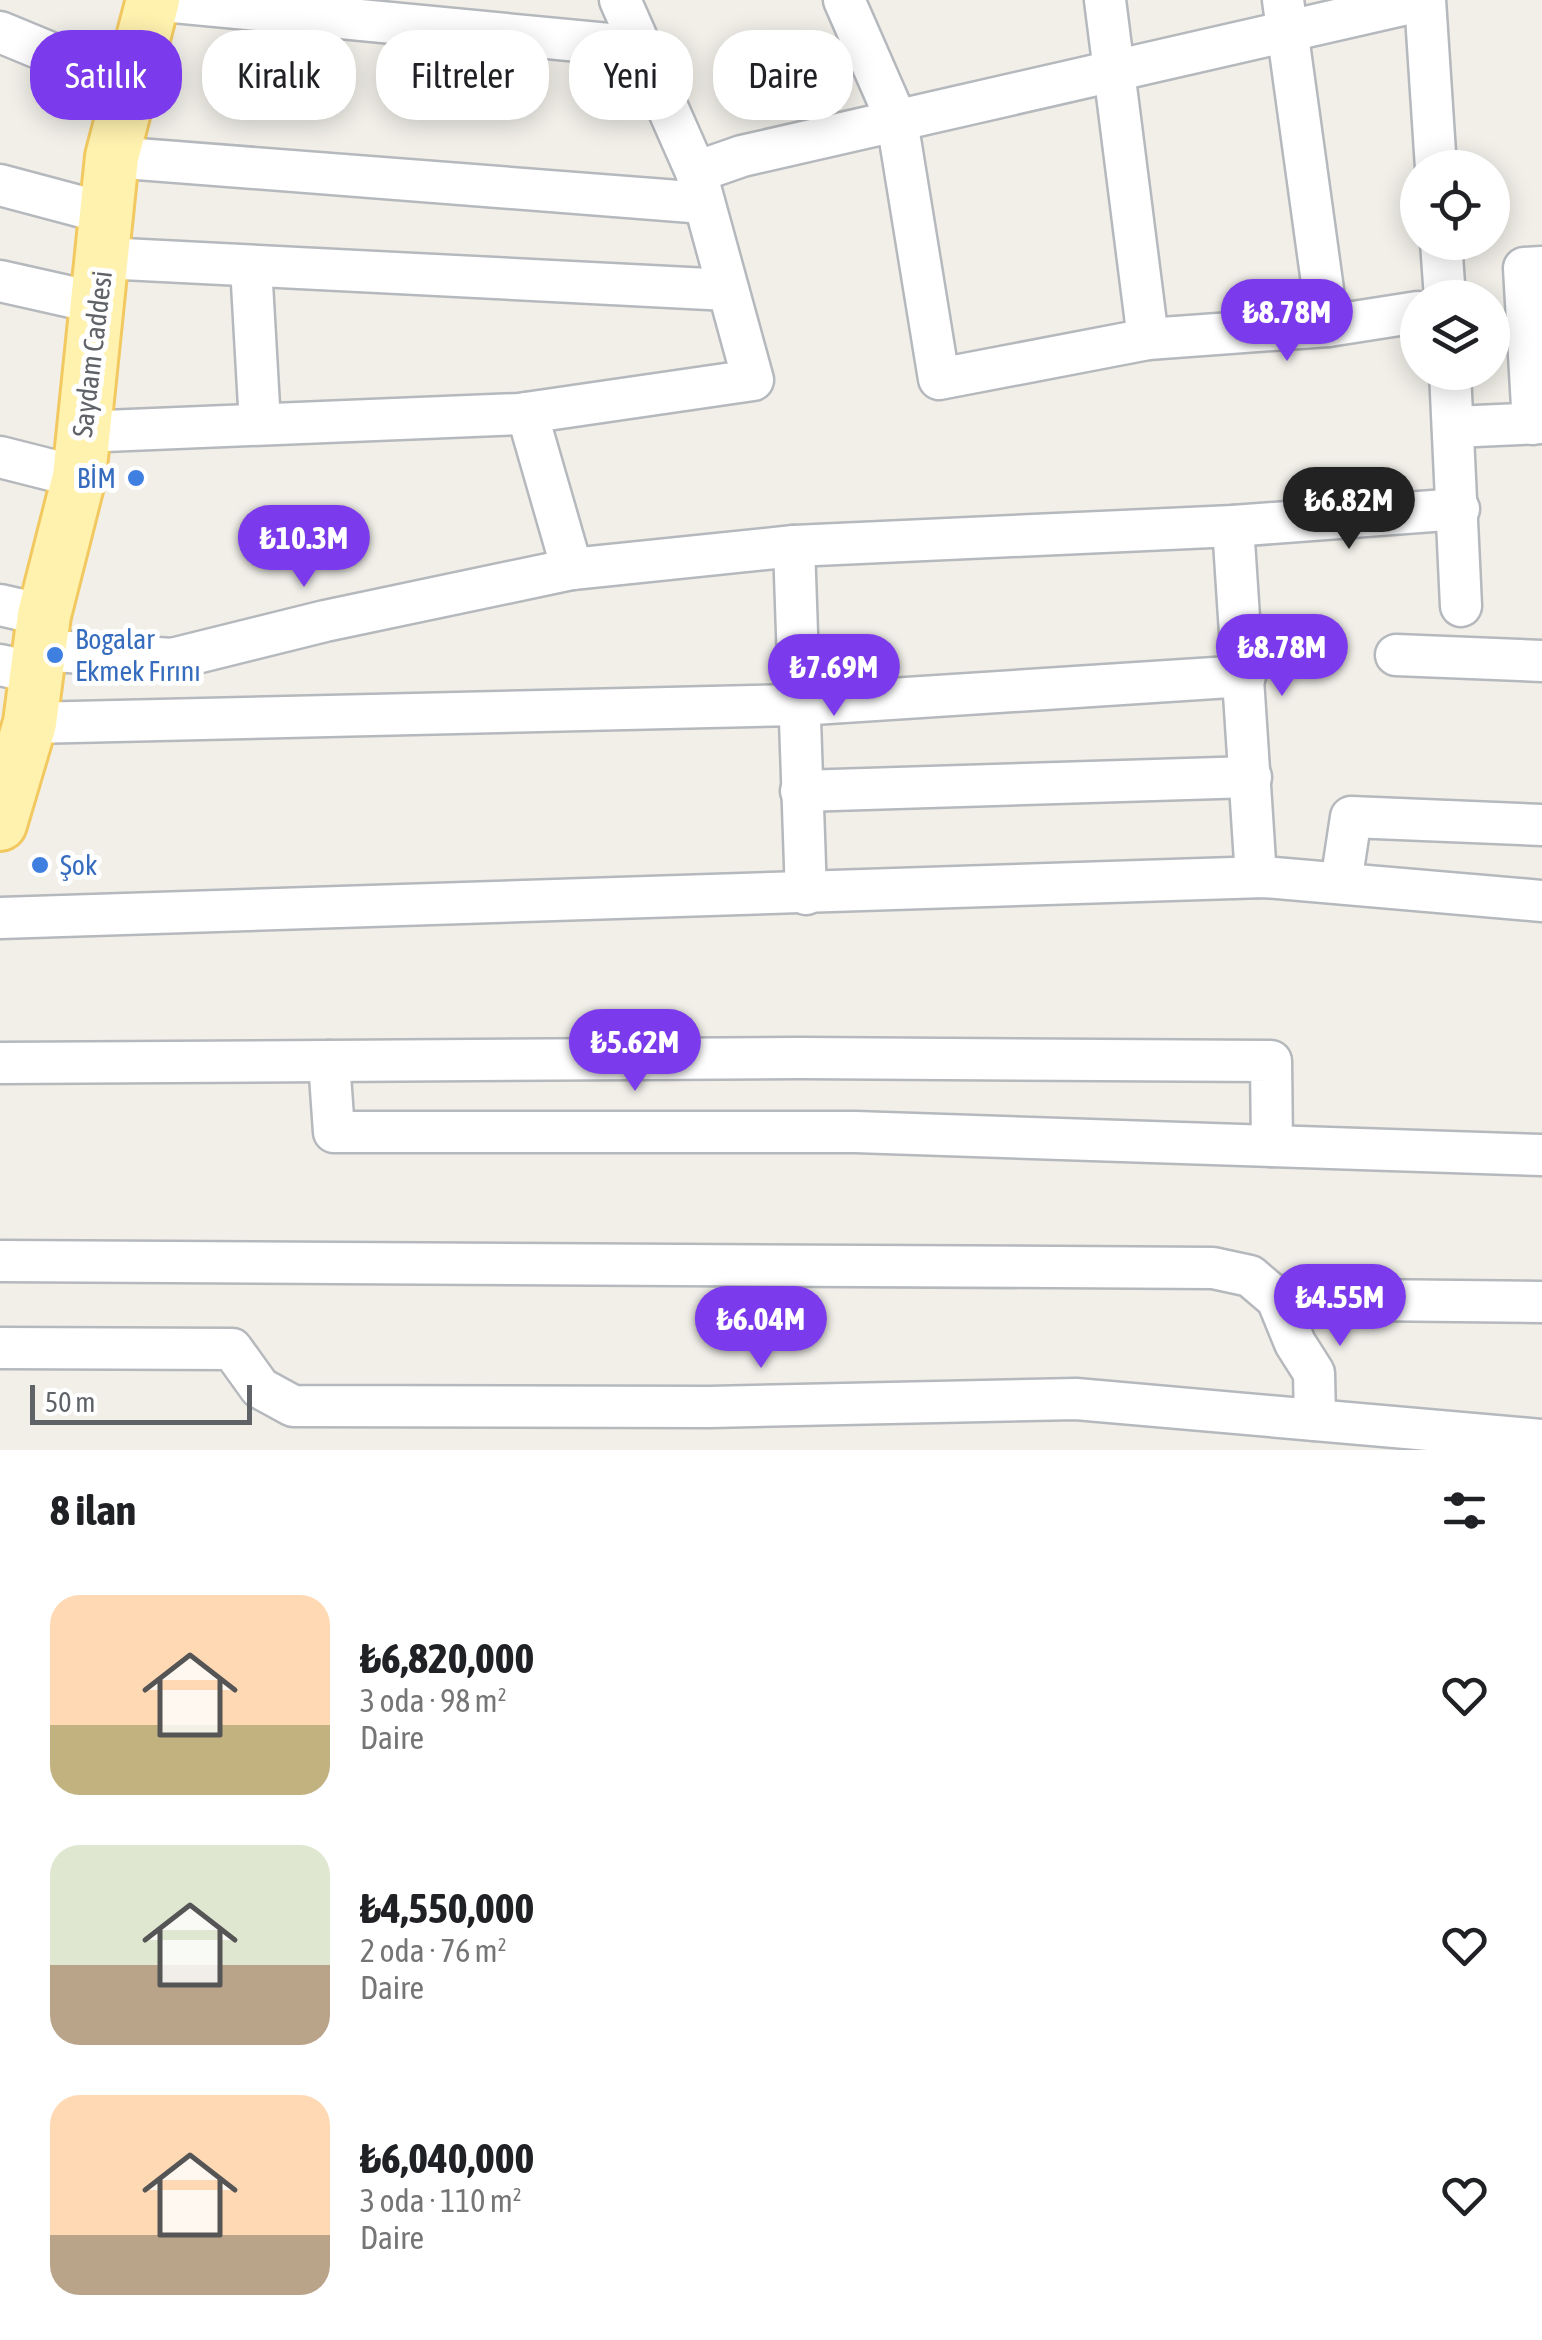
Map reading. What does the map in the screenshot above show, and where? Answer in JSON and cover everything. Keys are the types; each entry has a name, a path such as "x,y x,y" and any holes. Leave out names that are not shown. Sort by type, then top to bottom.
{"main road":[{"name":"Saydam Caddesi","path":"144,30 153,0"},
{"name":"Saydam Caddesi","path":"0,824 21,683 80,455 112,157 120,120"}],"street":[{"path":"153,0 569,40"},
{"path":"620,0 633,30"},
{"path":"844,0 896,121 939,379 1148,339 1328,326 1400,315"},
{"path":"1105,0 1148,339"},
{"path":"112,157 700,188 742,156 1114,70 1285,16 1424,0 1435,150"},
{"path":"1285,16 1328,326"},
{"path":"0,32 30,44"},
{"path":"0,457 80,455 260,424 527,413 752,380 700,188 671,120"},
{"path":"0,185 102,258"},
{"path":"0,281 102,258 728,290"},
{"path":"251,266 260,424"},
{"path":"1454,427 1538,424 1524,268 1542,267"},
{"path":"1451,390 1461,606"},
{"path":"527,413 572,569"},
{"path":"21,683 172,659 325,621 572,569 794,546 1233,526 1459,509"},
{"path":"1233,526 1256,877"},
{"path":"794,546 806,894"},
{"path":"1396,655 1542,660"},
{"path":"21,683 798,706 1245,676"},
{"path":"802,791 1251,776"},
{"path":"1341,883 1351,817 1542,825"},
{"path":"0,918 1256,877 1542,901"},
{"path":"329,1061 334,1132 855,1132 1542,1155"},
{"path":"0,1063 1271,1061 1272,1146"},
{"path":"0,1261 1213,1268 1250,1276 1277,1299 1314,1373 1316,1420"},
{"path":"1277,1299 1542,1302"},
{"path":"0,1348 232,1349 260,1388 293,1406 710,1407 1076,1399 1542,1440"}],"place":[{"name":"BİM","path":"136,478"},
{"name":"Bogalar Ekmek Fırını","path":"55,655"},
{"name":"Şok","path":"40,865"}]}
